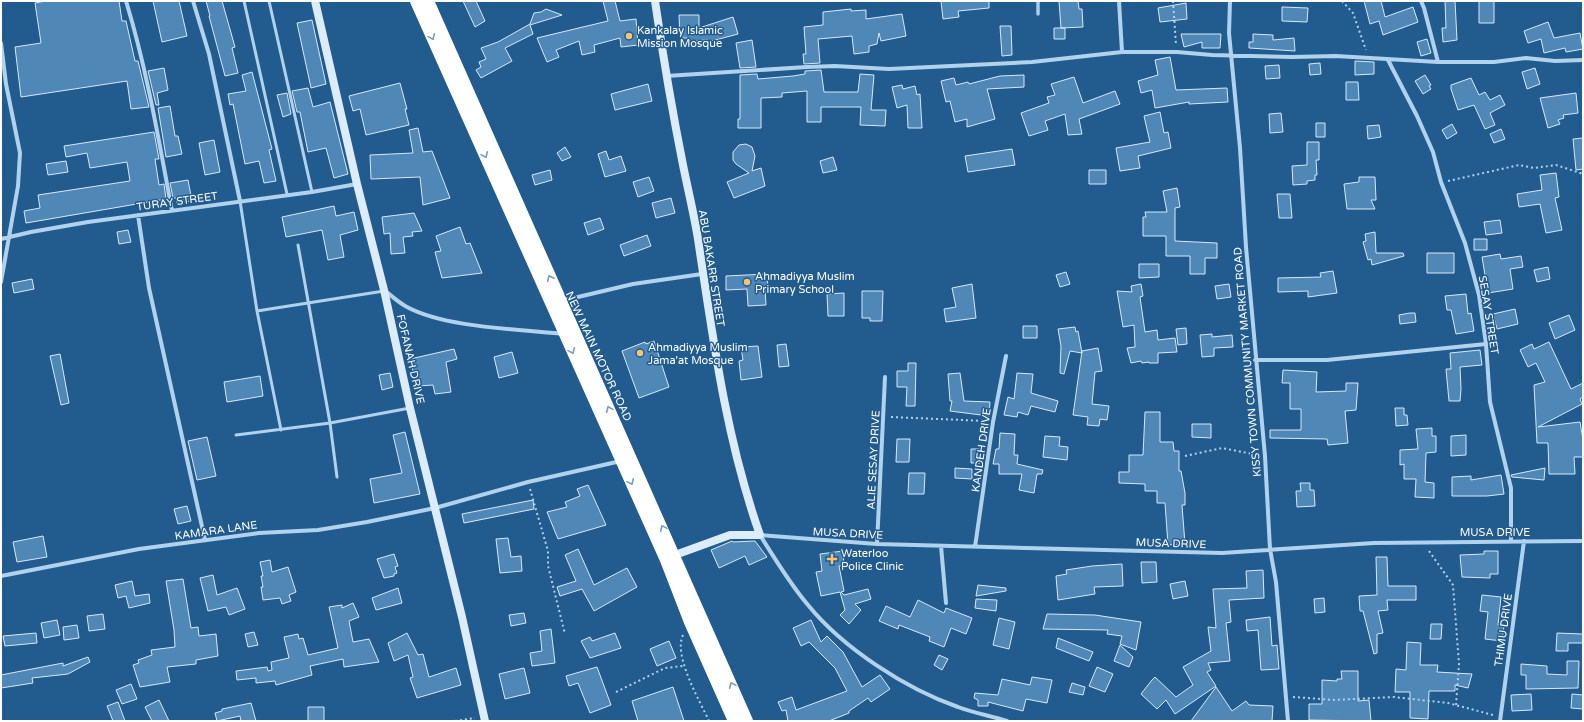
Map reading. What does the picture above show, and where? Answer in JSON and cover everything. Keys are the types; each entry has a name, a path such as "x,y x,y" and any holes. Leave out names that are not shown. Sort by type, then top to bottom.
{"highway":[{"name":"NEW MAIN MOTOR ROAD","path":"416,1 666,560 690,622 734,721"},
{"name":"NEW MAIN MOTOR ROAD","path":"428,1 560,301 748,721"}],"street":[{"path":"126,1 138,39 149,88 172,212"},
{"path":"193,1 209,54 240,201"},
{"name":"FOFANAH DRIVE","path":"315,1 484,719"},
{"name":"ABU BAKARR STREET","path":"655,1 666,76 698,238 714,351 734,452 746,495 760,535"},
{"path":"1119,1 1122,52"},
{"name":"KISSY TOWN COMMUNITY MARKET ROAD","path":"1230,1 1229,33 1240,148 1246,247 1264,456 1270,549 1276,582 1288,721"},
{"path":"1421,1 1438,62"},
{"path":"1,43 6,84 20,153 18,186 1,282"},
{"path":"666,76 800,67 835,66 889,69 1018,63 1122,52 1177,52 1232,56 1336,56 1438,62 1494,62 1526,58 1555,61 1583,60"},
{"name":"SESAY STREET","path":"1388,60 1417,116 1433,152 1441,182 1465,243 1479,295 1486,344 1490,402 1511,488 1511,540"},
{"name":"TURAY STREET","path":"1,239 31,232 138,215 172,212 357,184"},
{"path":"138,215 149,288 206,540"},
{"path":"560,301 633,284 702,274"},
{"path":"384,290 407,307 441,319 483,326 564,334"},
{"path":"1255,360 1328,360 1486,344"},
{"name":"KANDEH DRIVE","path":"975,547 993,422 1006,356"},
{"name":"ALIE SESAY DRIVE","path":"877,544 885,377"},
{"name":"KAMARA LANE","path":"1,576 139,549 259,533 318,530 435,508 528,482 621,461"},
{"path":"674,555 730,535 760,535 808,606 838,635 874,663 912,687 957,707 1008,721"},
{"name":"MUSA DRIVE","path":"760,535 877,544 1222,553 1270,549 1422,542 1511,540 1583,541"},
{"name":"THIMU DRIVE","path":"1500,719 1524,541"},
{"path":"941,546 946,603"}],"lane":[{"path":"244,1 287,194"},
{"path":"268,1 312,192"},
{"path":"240,201 257,311 281,430"},
{"path":"298,245 330,423 337,477"},
{"path":"257,311 384,290"},
{"path":"236,435 330,423 410,408"}],"path":[{"path":"1173,1 1177,52"},
{"path":"1342,1 1353,13 1370,59"},
{"path":"1441,182 1519,166 1534,168 1556,164 1583,174"},
{"path":"884,417 993,422"},
{"path":"1185,456 1222,448 1264,456"},
{"path":"528,482 548,551 548,566 565,634"},
{"path":"1422,542 1453,585 1459,664 1456,705"},
{"path":"690,622 681,640 683,666 709,721"},
{"path":"616,692 665,668 683,666"},
{"path":"1286,697 1335,700 1394,697 1456,705 1500,719"},
{"path":"455,721 484,719"}],"building":[{"path":"46,1 119,1 122,21 126,21 135,61 138,61 149,107 131,109 127,81 21,97 15,47 41,43 35,3"},
{"path":"153,1 179,1 187,36 162,42"},
{"path":"206,1 222,1 235,47 232,48 238,73 225,76"},
{"path":"463,1 476,1 485,21 475,27"},
{"path":"603,1 615,1 620,21 636,19 638,45 621,47 620,38 594,45 595,52 582,55 579,41 556,50 559,57 547,62 537,38 608,21"},
{"path":"941,1 989,1 989,8 958,11 959,17 943,19"},
{"path":"1059,1 1078,1 1079,9 1082,9 1083,27 1061,28"},
{"path":"1364,1 1381,1 1385,17 1413,7 1418,22 1383,35 1379,21 1370,24"},
{"path":"1445,1 1455,1 1457,40 1443,42 1442,28 1446,28"},
{"path":"1479,1 1494,1 1494,23 1479,23"},
{"path":"1186,3 1187,19 1160,22 1158,8"},
{"path":"1282,7 1308,8 1307,22 1282,21"},
{"path":"546,9 562,15 530,25 533,34 505,48 512,61 481,78 476,70 481,67 479,62 486,59 481,48 498,42 530,24 534,13 541,12"},
{"path":"851,9 851,11 866,10 866,19 902,14 906,36 881,41 879,33 877,44 869,46 869,52 854,54 852,36 818,39 820,63 804,64 803,54 806,54 804,27 823,25 823,12"},
{"path":"679,15 699,15 699,28 733,17 738,34 708,42 708,40 687,41 687,38 680,38"},
{"path":"312,20 326,84 311,88 297,23"},
{"path":"1548,22 1554,38 1580,33 1583,49 1566,52 1565,48 1544,53 1541,39 1528,43 1524,31"},
{"path":"1000,26 1011,26 1012,55 1002,56"},
{"path":"1054,28 1065,28 1065,39 1054,39"},
{"path":"1181,34 1221,34 1220,48 1202,48 1202,42 1184,47"},
{"path":"1253,34 1273,35 1273,40 1294,38 1295,51 1249,48 1249,42 1253,42"},
{"path":"1427,39 1431,53 1421,56 1417,42"},
{"path":"752,40 756,67 740,68 736,43"},
{"path":"1170,57 1176,90 1227,88 1228,102 1189,104 1189,102 1155,108 1152,90 1141,93 1138,81 1158,75 1155,60"},
{"path":"1355,61 1374,62 1374,74 1355,75"},
{"path":"1320,63 1321,74 1310,75 1309,64"},
{"path":"1279,65 1280,78 1266,79 1265,66"},
{"path":"164,68 168,90 157,93 159,105 156,105 148,71"},
{"path":"1535,68 1540,84 1527,89 1522,72"},
{"path":"821,70 824,92 858,92 860,74 874,75 871,110 886,110 885,126 860,125 861,107 821,107 821,122 807,122 807,91 782,93 782,97 761,98 761,128 738,128 738,119 740,119 740,75 757,74 758,79 793,76 805,74 805,71"},
{"path":"252,72 272,149 269,150 276,181 264,183 259,161 245,164 233,104 230,105 228,94 246,91 242,75"},
{"path":"1024,75 1024,87 987,89 995,119 967,127 967,119 955,122 950,101 946,102 941,81 954,78 956,85 968,82 969,84 1000,76"},
{"path":"1425,75 1431,85 1429,86 1431,89 1423,94 1415,81"},
{"path":"1074,77 1083,103 1115,91 1120,104 1079,119 1082,134 1068,135 1065,114 1045,121 1048,130 1029,136 1021,113 1049,103 1047,97 1055,95 1051,84"},
{"path":"1471,78 1479,95 1485,92 1490,100 1500,95 1505,105 1490,113 1495,125 1485,129 1474,105 1458,110 1451,89 1451,85"},
{"path":"1346,82 1358,82 1359,100 1346,100"},
{"path":"400,83 407,109 405,109 409,125 366,135 360,109 353,111 349,96"},
{"path":"648,84 652,101 615,110 611,94"},
{"path":"902,85 903,89 915,86 917,95 920,94 922,128 908,128 907,105 897,108 892,87"},
{"path":"308,88 313,107 330,102 348,174 334,178 326,148 308,152 300,112 297,112 292,91"},
{"path":"287,93 291,114 283,117 277,95"},
{"path":"1576,93 1578,113 1563,115 1564,118 1558,120 1560,124 1548,128 1540,98"},
{"path":"170,106 175,136 178,136 182,154 166,157 158,108"},
{"path":"1160,112 1164,133 1168,132 1171,148 1138,156 1140,168 1120,171 1116,148 1150,142 1144,116"},
{"path":"1281,113 1283,132 1270,133 1269,114"},
{"path":"1316,123 1325,123 1325,137 1316,137"},
{"path":"1452,124 1457,133 1447,139 1442,130"},
{"path":"1379,125 1381,137 1368,139 1367,126"},
{"path":"418,128 423,152 432,151 450,198 423,205 420,177 371,179 370,155 413,153 409,130"},
{"path":"1501,129 1505,139 1494,143 1490,134"},
{"path":"154,132 159,159 155,159 159,185 164,184 166,199 26,223 24,211 40,208 38,195 130,181 127,162 90,168 87,153 66,157 64,146"},
{"path":"1583,138 1583,169 1576,170 1573,139"},
{"path":"214,140 220,172 205,175 199,143"},
{"path":"1307,142 1319,142 1319,160 1316,160 1317,175 1315,175 1315,180 1307,181 1307,184 1293,185 1292,166 1307,165"},
{"path":"746,144 752,147 755,156 752,171 761,168 765,186 734,198 727,182 749,173 736,164 733,160 733,152 739,145"},
{"path":"565,147 571,157 562,161 557,153"},
{"path":"1012,149 1015,165 968,172 965,156"},
{"path":"606,151 609,160 621,156 626,171 605,177 598,154"},
{"path":"833,157 837,170 823,173 820,161"},
{"path":"66,161 68,172 48,175 46,164"},
{"path":"550,170 552,180 535,185 532,175"},
{"path":"1089,170 1106,170 1106,184 1089,184"},
{"path":"1556,173 1559,197 1555,198 1562,230 1546,233 1540,204 1519,207 1517,194 1542,190 1540,175"},
{"path":"649,177 654,191 638,197 633,182"},
{"path":"1359,177 1375,177 1376,200 1371,200 1375,209 1347,209 1344,184 1359,182"},
{"path":"188,180 192,201 177,203 176,198 173,198 170,183"},
{"path":"1177,188 1180,207 1175,208 1175,241 1217,243 1217,258 1205,258 1205,274 1190,274 1190,256 1166,256 1166,236 1143,236 1143,217 1146,217 1145,212 1167,212 1163,191"},
{"path":"1277,194 1290,194 1292,218 1279,218"},
{"path":"671,198 675,213 656,218 652,203"},
{"path":"334,206 336,216 354,212 358,230 340,235 344,257 328,260 322,230 286,237 282,217"},
{"path":"414,213 422,231 412,232 413,236 403,237 405,253 391,254 390,233 384,234 382,217"},
{"path":"600,218 604,229 588,235 584,223"},
{"path":"1500,220 1502,233 1486,235 1484,222"},
{"path":"460,227 466,244 470,243 482,273 442,278 435,252 441,251 436,236"},
{"path":"128,230 131,242 119,244 117,232"},
{"path":"1375,232 1376,253 1403,253 1404,256 1372,265 1371,259 1368,260 1363,242 1366,241 1365,234"},
{"path":"647,235 651,246 624,256 620,245"},
{"path":"1474,239 1487,239 1487,250 1474,250"},
{"path":"1427,253 1454,253 1454,273 1427,273"},
{"path":"1500,254 1501,259 1521,256 1523,267 1510,269 1513,289 1488,293 1482,257"},
{"path":"1139,264 1159,264 1159,277 1139,278"},
{"path":"1548,267 1550,279 1537,282 1534,270"},
{"path":"1333,271 1337,293 1308,297 1308,291 1278,292 1278,278 1321,277 1320,273"},
{"path":"1066,272 1070,284 1060,287 1056,275"},
{"name":"Ahmadiyya Muslim Primary School","path":"767,274 768,288 765,288 766,305 748,306 747,289 726,290 726,276"},
{"path":"32,279 34,289 14,293 12,283"},
{"path":"972,284 976,318 946,322 944,309 956,307 952,288"},
{"path":"1141,284 1143,296 1140,297 1145,332 1157,330 1158,340 1175,338 1177,352 1158,353 1158,363 1142,363 1141,361 1131,363 1127,348 1135,347 1134,325 1123,327 1117,291 1132,292 1131,286"},
{"path":"1229,284 1231,297 1217,299 1215,286"},
{"path":"862,291 883,291 882,321 870,321 870,318 862,318"},
{"path":"844,293 844,316 828,316 827,294"},
{"path":"1466,294 1468,314 1471,313 1474,331 1456,334 1451,310 1447,310 1445,296"},
{"path":"1515,309 1518,324 1497,329 1493,314"},
{"path":"1415,313 1416,322 1400,324 1399,315"},
{"path":"1569,315 1575,330 1555,339 1549,323"},
{"path":"1023,326 1037,326 1037,338 1023,338"},
{"path":"1075,327 1076,332 1078,331 1082,353 1070,351 1064,374 1060,373 1061,346 1058,329"},
{"path":"1186,328 1187,344 1178,345 1176,329"},
{"path":"1212,334 1212,337 1232,335 1233,347 1214,348 1214,356 1202,357 1200,335"},
{"path":"654,341 669,387 639,398 622,351 645,342 646,344"},
{"path":"1549,342 1571,389 1583,383 1583,397 1580,399 1582,404 1538,427 1580,422 1583,440 1583,457 1574,457 1575,474 1549,474 1548,443 1537,443 1534,385 1545,382 1536,363 1528,367 1520,350 1532,344 1534,349"},
{"path":"786,344 789,366 779,367 777,345"},
{"path":"758,346 762,377 741,380 739,361 743,360 741,347"},
{"path":"1098,348 1102,371 1095,372 1092,404 1109,406 1107,420 1100,419 1099,426 1087,425 1088,417 1073,415 1082,351"},
{"path":"454,349 457,359 446,362 451,392 435,394 433,385 418,386 417,370 413,371 410,359"},
{"path":"1480,350 1482,365 1460,367 1460,401 1449,401 1446,369 1451,369 1450,353"},
{"path":"512,352 518,373 499,378 494,357"},
{"path":"60,354 69,403 61,405 50,356"},
{"path":"908,363 916,363 915,406 906,406 907,387 897,387 897,371 908,371"},
{"path":"1283,370 1317,372 1316,392 1346,391 1346,383 1358,383 1356,410 1345,411 1348,443 1328,445 1327,439 1270,438 1270,430 1301,430 1301,409 1290,409 1290,383 1282,383"},
{"path":"390,373 393,387 382,390 379,375"},
{"path":"960,373 964,401 990,402 989,416 950,411 952,401 950,401 948,374"},
{"path":"1017,373 1033,374 1031,393 1058,401 1055,412 1031,406 1028,415 1018,412 1017,417 1004,415 1008,397 1014,399"},
{"path":"260,376 263,396 227,402 224,382"},
{"path":"1395,408 1404,408 1404,415 1407,415 1408,425 1396,426"},
{"path":"1145,412 1160,412 1160,442 1173,442 1174,451 1179,451 1179,471 1181,471 1185,493 1185,505 1182,505 1185,544 1168,545 1165,503 1157,503 1157,491 1145,491 1145,484 1119,483 1119,472 1129,472 1129,455 1143,455"},
{"path":"1192,424 1211,424 1211,438 1192,437"},
{"path":"1432,428 1432,436 1436,436 1436,452 1426,453 1425,482 1434,483 1434,498 1415,497 1416,479 1404,479 1404,464 1400,465 1400,450 1418,449 1416,429"},
{"path":"405,432 420,494 374,503 370,479 402,473 393,435"},
{"path":"1000,433 1015,434 1014,455 1018,455 1017,464 1043,470 1042,474 1037,474 1034,493 1019,490 1022,474 999,474 999,464 993,464 996,449 999,449"},
{"path":"1466,435 1466,455 1451,456 1451,436"},
{"path":"1045,436 1060,437 1059,446 1068,447 1067,460 1043,457"},
{"path":"207,437 216,476 197,480 188,441"},
{"path":"897,439 910,439 909,462 896,462"},
{"path":"971,449 981,449 980,463 971,463"},
{"path":"955,468 972,469 972,479 955,478"},
{"path":"1545,468 1544,480 1512,477 1511,475"},
{"path":"909,473 925,473 924,494 908,494"},
{"path":"1501,475 1504,494 1487,496 1452,496 1452,477 1471,476 1471,480"},
{"path":"1300,483 1310,483 1310,490 1314,490 1315,506 1297,507 1296,491 1301,491"},
{"path":"588,485 606,525 558,539 547,512 567,507 565,502 580,496 577,489"},
{"path":"533,500 534,509 464,523 462,514"},
{"path":"187,506 191,521 178,524 174,509"},
{"path":"43,536 47,557 17,562 13,542"},
{"path":"508,538 511,557 521,556 522,571 500,573 496,539"},
{"path":"732,541 755,541 767,557 749,565 745,556 719,568 711,550"},
{"path":"578,549 594,585 627,568 637,587 594,611 582,589 560,596 557,587 576,581 565,555"},
{"path":"843,551 844,565 839,566 844,591 841,592 844,595 868,589 871,599 855,604 861,610 849,624 840,615 845,610 840,592 821,596 816,572 822,571 820,554"},
{"path":"1484,551 1498,551 1498,574 1490,574 1490,578 1462,577 1460,555 1484,554"},
{"path":"394,554 398,566 395,567 397,573 394,574 394,576 384,578 377,559"},
{"path":"1376,557 1387,557 1388,586 1416,586 1416,600 1387,600 1388,610 1378,611 1383,633 1377,634 1377,653 1374,654 1363,611 1360,611 1359,596 1377,595"},
{"path":"270,560 272,572 288,567 296,592 289,595 291,601 282,604 280,598 263,600 261,576 263,576 260,562"},
{"path":"1141,562 1156,562 1157,582 1142,583"},
{"path":"1122,564 1123,586 1094,587 1095,594 1058,600 1056,576 1067,574 1066,570 1092,566"},
{"path":"1263,570 1264,598 1229,600 1231,622 1226,623 1230,661 1208,663 1211,670 1207,672 1216,686 1175,714 1166,700 1157,709 1141,694 1152,680 1155,677 1176,697 1193,685 1183,667 1211,651 1208,627 1216,628 1213,589 1247,588 1246,571"},
{"path":"213,575 217,595 237,588 245,609 229,615 226,607 208,611 200,578"},
{"path":"183,579 191,628 198,627 199,636 216,634 218,656 196,660 196,664 167,667 170,682 140,687 133,665 139,663 138,660 152,655 151,650 175,647 174,630 166,581"},
{"path":"132,581 135,596 149,594 150,603 129,608 126,596 118,598 115,585"},
{"path":"1185,581 1188,596 1173,599 1170,584"},
{"path":"978,585 1006,588 1006,591 976,596"},
{"path":"398,588 402,603 376,610 372,598"},
{"path":"1482,595 1501,597 1498,625 1504,626 1502,641 1485,639 1488,612 1480,611"},
{"path":"1324,598 1325,612 1315,613 1314,599"},
{"path":"976,599 997,600 996,611 975,608"},
{"path":"918,600 944,613 946,608 972,618 966,634 951,628 944,647 929,641 930,637 899,625 898,629 879,621 886,606 910,617"},
{"path":"353,603 359,617 349,621 353,642 369,639 379,662 344,667 343,659 310,666 312,675 276,685 275,681 256,683 256,678 237,680 236,671 267,667 268,671 272,670 271,662 289,658 284,637 298,634 299,639 303,638 308,655 338,648 329,607 342,605 342,608"},
{"path":"524,613 526,623 511,626 509,615"},
{"path":"103,614 105,629 89,631 87,616"},
{"path":"1047,614 1095,615 1141,622 1136,650 1120,644 1122,636 1107,634 1108,630 1043,629"},
{"path":"1270,617 1272,646 1277,645 1279,669 1261,670 1258,630 1247,631 1246,620"},
{"path":"999,618 1015,622 1009,649 993,645"},
{"path":"57,620 60,635 44,638 41,623"},
{"path":"811,620 821,642 827,636 843,652 862,687 880,675 890,689 871,702 868,698 849,711 849,713 829,721 788,721 786,710 782,711 778,702 792,697 796,710 847,691 835,668 809,642 801,646 793,628"},
{"path":"1431,624 1442,624 1441,639 1430,639"},
{"path":"77,625 79,638 64,640 63,627"},
{"path":"551,629 555,663 532,666 530,653 542,651 540,631"},
{"path":"254,632 258,645 248,647 245,634"},
{"path":"36,633 37,643 5,646 3,636"},
{"path":"407,633 418,655 423,654 429,677 456,668 461,685 417,698 410,678 413,677 408,655 394,661 388,643"},
{"path":"615,633 621,648 590,658 581,641 590,637 592,641"},
{"path":"1557,633 1583,634 1583,643 1568,643 1568,651 1556,651"},
{"path":"1058,638 1093,652 1089,661 1056,648"},
{"path":"669,641 676,658 657,666 650,649"},
{"path":"1407,642 1421,643 1420,665 1438,665 1437,672 1472,674 1468,688 1455,685 1455,691 1429,691 1428,719 1410,718 1410,692 1395,692 1396,669 1406,670"},
{"path":"1120,645 1133,657 1129,667 1114,661"},
{"path":"939,655 948,659 942,670 934,665"},
{"path":"88,657 90,662 68,674 32,678 33,683 1,688 1,675 63,663 63,666"},
{"path":"1567,661 1579,661 1578,688 1526,689 1526,675 1521,675 1521,664 1547,666 1547,674 1567,675"},
{"path":"597,667 611,705 590,713 578,683 569,686 566,676"},
{"path":"1097,667 1113,674 1105,692 1089,686"},
{"path":"524,668 530,693 505,699 499,674"},
{"path":"1341,671 1358,671 1358,701 1369,700 1371,721 1309,720 1309,704 1322,704 1322,680 1337,681 1337,679 1342,679"},
{"path":"1032,677 1052,680 1047,703 1026,699 1023,711 988,702 988,706 978,706 978,700 974,698 975,693 998,695 1002,679 1030,685"},
{"path":"1072,683 1085,687 1083,695 1069,692"},
{"path":"131,684 137,699 122,704 116,690"},
{"path":"673,687 684,721 638,721 632,701"},
{"path":"1216,687 1232,711 1246,701 1249,705 1273,706 1272,721 1191,721"},
{"path":"1531,694 1532,710 1512,711 1511,695"},
{"path":"1572,694 1583,695 1583,709 1571,708"},
{"path":"159,700 169,721 152,721 145,707"},
{"path":"118,702 125,721 113,721 107,706"},
{"path":"251,703 256,721 241,721 240,716 217,721 215,713 222,711 222,709"},
{"path":"308,707 324,707 324,721 308,721"}],"waterway":[{"path":"1038,1 1038,14"}],"place":[{"name":"Kankalay Islamic Mission Mosque","path":"629,36"},
{"name":"Ahmadiyya Muslim Primary School","path":"747,282"},
{"name":"Ahmadiyya Muslim Jama'at Mosque","path":"640,353"},
{"name":"Waterloo Police Clinic","path":"832,559"}]}
